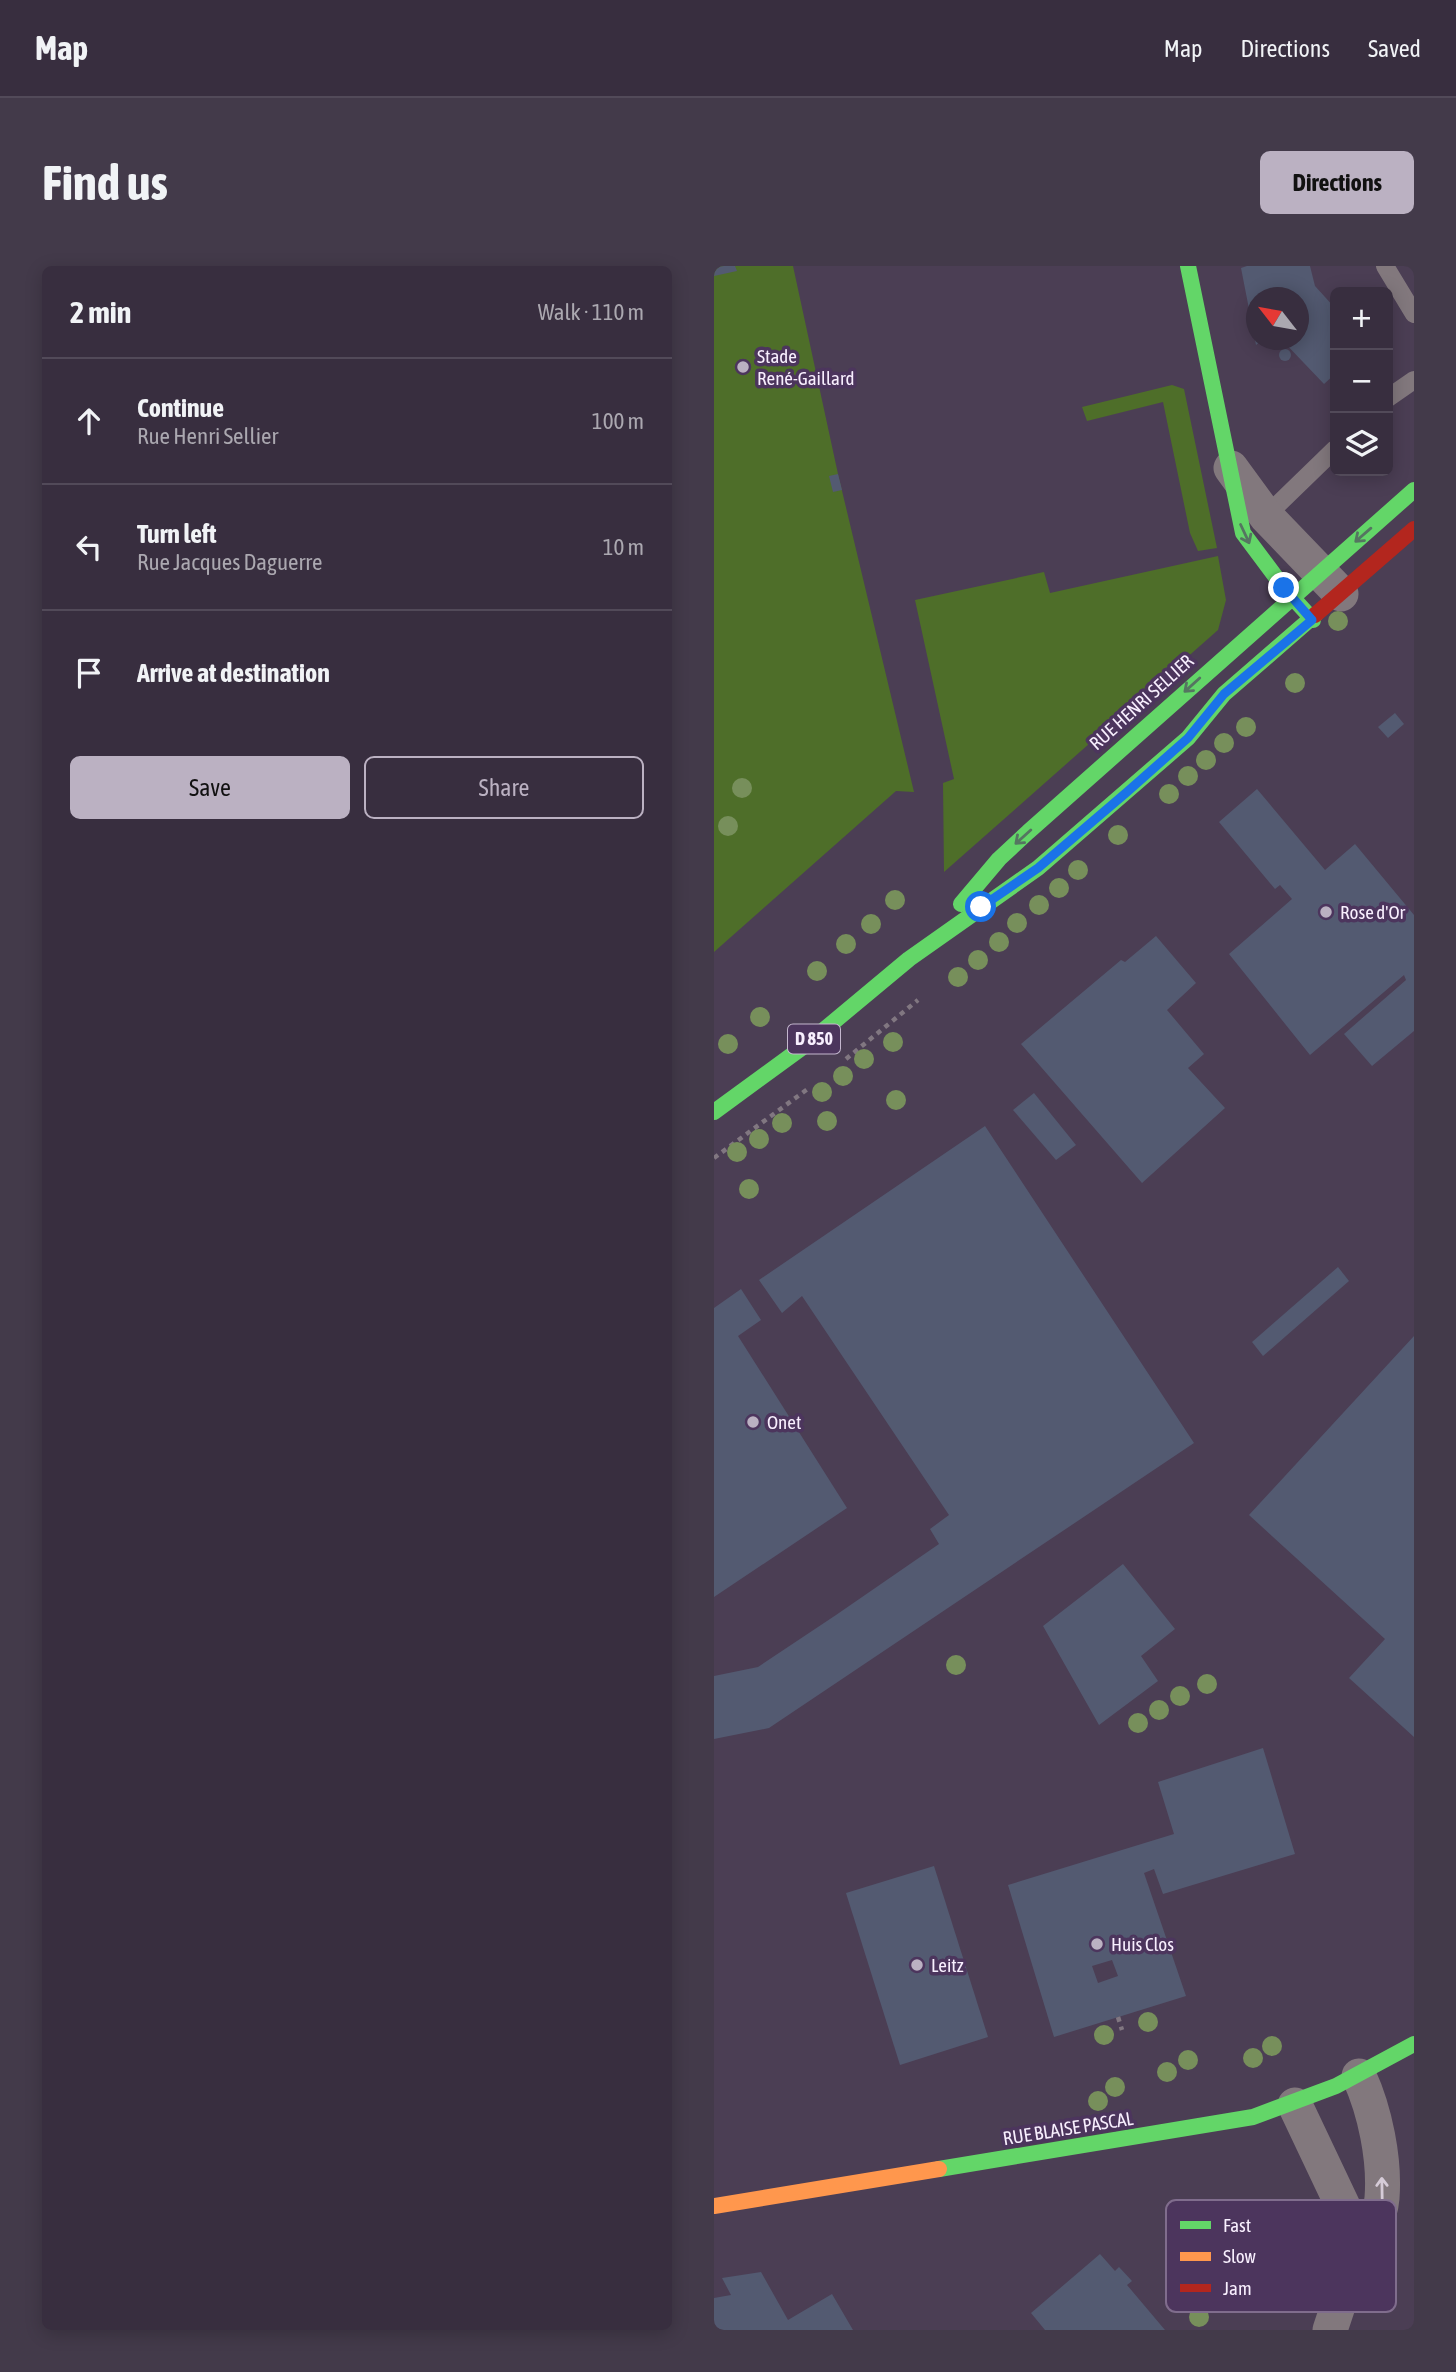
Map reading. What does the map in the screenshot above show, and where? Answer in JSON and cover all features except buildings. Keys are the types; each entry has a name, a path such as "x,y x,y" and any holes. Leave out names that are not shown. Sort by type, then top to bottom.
{"main road":[{"path":"1188,266 1244,533 1312,620"},
{"name":"RUE HENRI SELLIER","path":"714,1112 807,1044 909,959 1038,868 1188,738 1224,694 1312,620 1331,583 1414,490"},
{"name":"RUE HENRI SELLIER","path":"909,959 999,859 1291,596 1331,583 1414,529"},
{"name":"RUE BLAISE PASCAL","path":"714,2206 1210,2126 1295,2105 1359,2076 1414,2044"}],"street":[{"path":"1231,468 1266,516 1331,583"},
{"path":"1359,2076 1369,2098 1374,2122 1382,2173 1382,2200"},
{"path":"1295,2105 1340,2200"},
{"path":"1330,2330 1336,2312"}],"lane":[{"path":"1385,266 1414,314"},
{"path":"1393,395 1414,380"},
{"path":"1266,516 1330,454"}],"path":[{"path":"1118,2017 1122,2030"}],"green space":[{"path":"714,266 793,266 838,474 914,792 896,791 714,952"},
{"path":"1172,385 1184,389 1217,548 1198,551 1190,533 1163,402 1087,421 1082,407"},
{"path":"1218,556 1226,600 1218,630 944,872 943,783 954,779 915,600 1044,572 1050,593"}],"traffic: fast":[{"path":"1188,266 1243,533 1284,588 1313,620"},
{"path":"961,904 999,859 1028,832 1414,490"},
{"path":"714,1112 807,1044 909,959 1038,868 1188,738 1224,694 1315,615"},
{"path":"939,2169 1253,2117 1336,2086 1414,2044"}],"traffic: slow":[{"path":"714,2206 939,2169"}],"traffic: jam":[{"path":"1315,615 1414,529"}],"place":[{"name":"Stade René-Gaillard","path":"743,367"},
{"name":"Rose d'Or","path":"1326,912"},
{"name":"Onet","path":"753,1422"},
{"name":"Huis Clos","path":"1097,1944"},
{"name":"Leitz","path":"917,1965"}],"route":[{"path":"981,907 1038,868 1127,792 1188,738 1224,694 1312,620 1284,588"}]}
